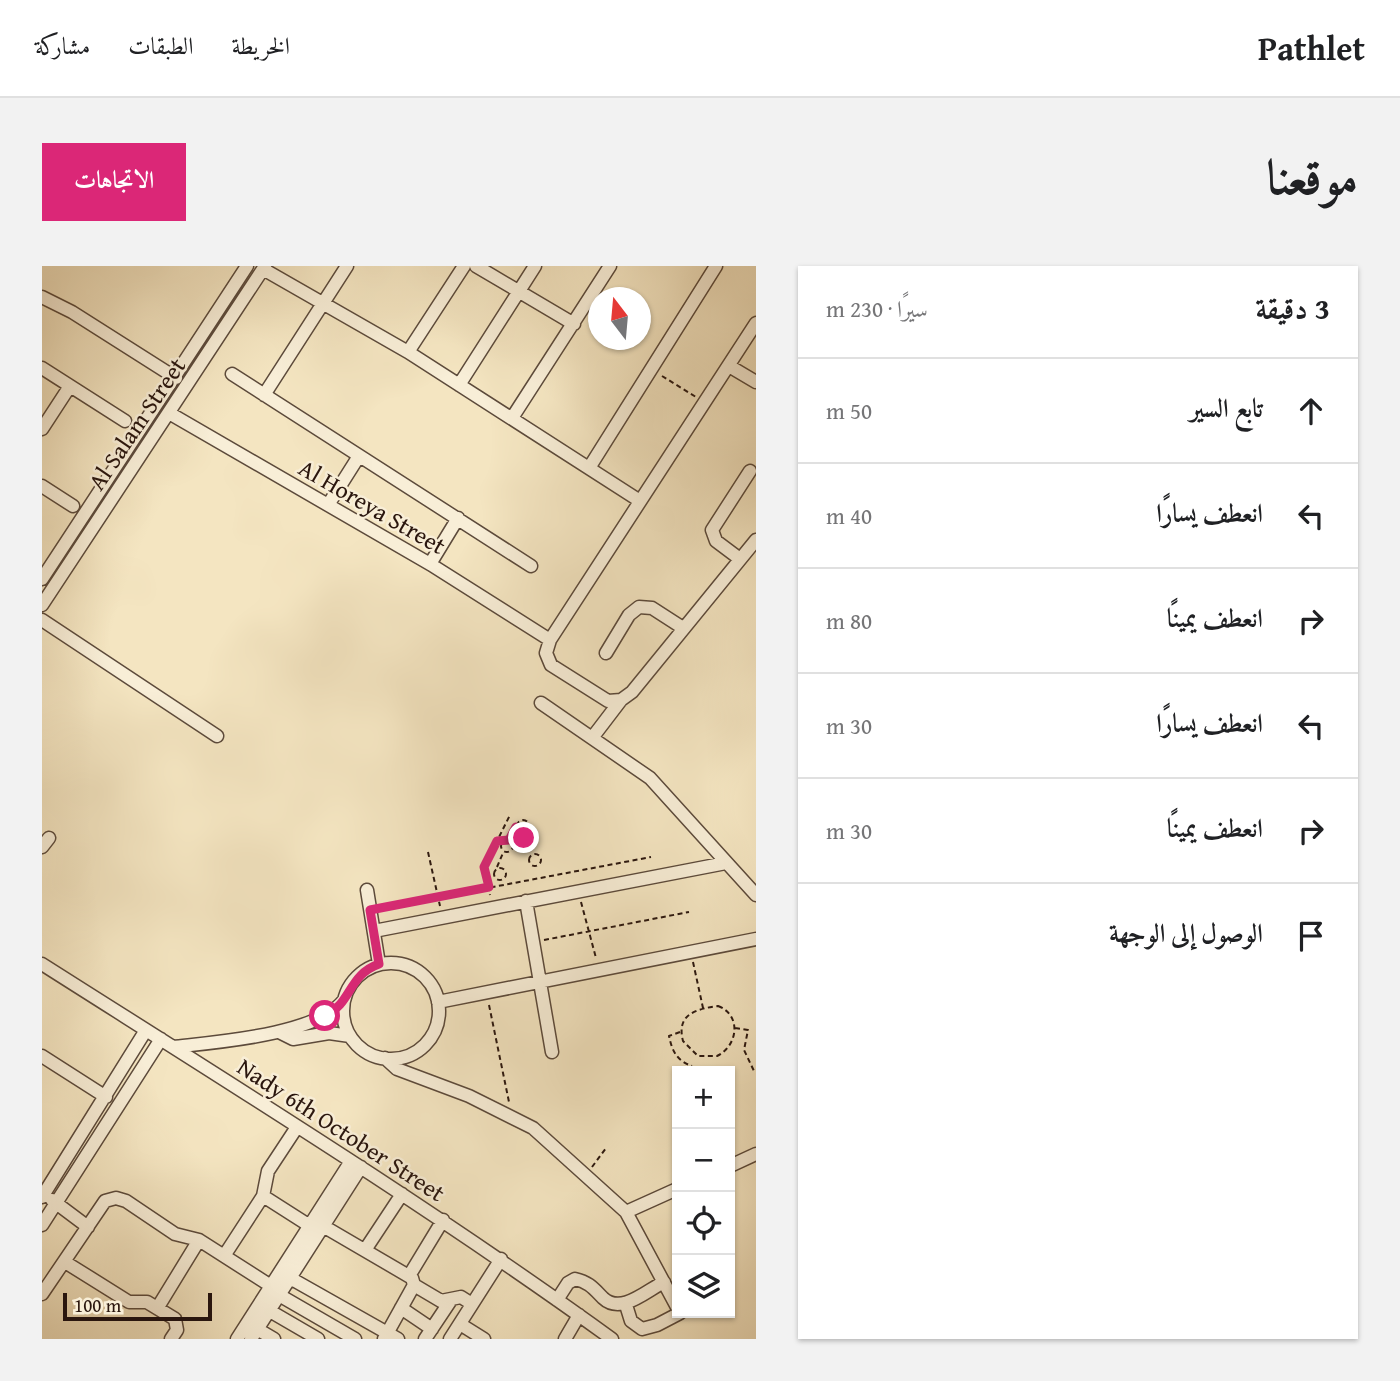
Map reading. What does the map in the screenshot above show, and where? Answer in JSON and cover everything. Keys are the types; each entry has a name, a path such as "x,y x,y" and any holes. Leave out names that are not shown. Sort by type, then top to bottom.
{"street":[{"name":"Al Salam Street","path":"42,579 46,563 176,378 247,266"},
{"path":"264,395 347,266"},
{"path":"408,352 464,266"},
{"path":"476,266 574,324"},
{"path":"459,385 535,266"},
{"path":"512,418 610,266"},
{"path":"589,468 716,266"},
{"name":"Al Salam Street","path":"42,604 264,267"},
{"path":"264,267 408,352 640,501"},
{"path":"42,297 82,318 176,378"},
{"path":"621,700 608,701 551,665 546,653 550,640 756,323"},
{"path":"729,366 756,382"},
{"path":"42,368 125,421"},
{"path":"232,374 531,566"},
{"path":"42,429 70,386"},
{"name":"Al Horeya Street","path":"169,412 430,564 550,640"},
{"path":"328,505 359,456"},
{"path":"740,559 716,541 712,530 750,471"},
{"path":"42,486 72,506"},
{"path":"430,564 458,518"},
{"path":"592,738 756,540"},
{"path":"606,653 629,615 639,607 652,608 683,628"},
{"path":"42,620 217,736"},
{"path":"541,703 650,778 756,895"},
{"path":"374,931 726,863"},
{"path":"367,890 379,964"},
{"path":"526,901 552,1052"},
{"path":"439,1002 756,939"},
{"path":"173,1048 281,1033 330,1013 344,1000 357,977 379,964 397,963 414,968 427,979 439,1002 435,1029 426,1044 402,1057 384,1058 369,1053 351,1036 344,1019 344,1000"},
{"name":"Nady 6th October Street","path":"42,964 443,1220 612,1339"},
{"path":"88,1227 55,1205 44,1191 146,1030"},
{"path":"281,1033 293,1039 329,1033 351,1036"},
{"path":"42,1225 161,1039"},
{"path":"42,1056 106,1097"},
{"path":"384,1058 397,1069 469,1096 533,1128 626,1212 672,1297"},
{"path":"224,1256 263,1196 268,1171 297,1127"},
{"path":"735,1164 756,1154"},
{"path":"275,1291 290,1278 323,1226 356,1164"},
{"path":"237,1339 264,1308 310,1226 356,1164"},
{"path":"626,1212 672,1191"},
{"path":"365,1250 402,1194"},
{"path":"263,1196 310,1226"},
{"path":"42,1294 105,1201 116,1198 126,1201 175,1234 199,1240 275,1291 355,1339"},
{"path":"290,1278 389,1337 411,1281 443,1220"},
{"path":"323,1226 365,1250 440,1301 461,1297 472,1304"},
{"path":"158,1307 199,1240"},
{"path":"450,1339 501,1259"},
{"path":"65,1262 129,1302 147,1302 176,1319 177,1330 171,1339"},
{"path":"557,1300 568,1283 575,1279 590,1284 611,1303 626,1305 664,1282"},
{"path":"401,1308 429,1334 451,1300"},
{"path":"626,1305 631,1321 642,1329 672,1317"},
{"path":"264,1308 254,1334 274,1339"},
{"path":"264,1308 318,1339"},
{"path":"565,1339 579,1315"},
{"path":"683,1318 687,1325"},
{"path":"460,1324 484,1339"}],"path":[{"path":"651,369 706,403"},
{"path":"484,867 510,814"},
{"path":"497,841 501,843 509,840 516,827 522,820 528,822 529,828 526,834 521,844 524,849 530,850 535,846 534,839 526,834 519,832 516,827"},
{"path":"503,852 512,850 513,845 509,840"},
{"path":"497,868 503,852 501,843"},
{"path":"530,850 531,854"},
{"path":"428,852 443,917"},
{"path":"370,910 651,857"},
{"path":"483,861 490,895"},
{"path":"578,891 599,971"},
{"path":"533,943 689,912"},
{"path":"690,952 703,1009"},
{"path":"486,993 512,1117"},
{"path":"681,1031 689,1050 698,1056 711,1058 730,1047 735,1028 726,1009 718,1006 687,1015 681,1031 669,1038 677,1057 692,1066"},
{"path":"735,1028 748,1030 744,1049 754,1071"},
{"path":"587,1175 606,1148"}],"route":[{"path":"325,1016 340,1005 351,984 363,971 379,964 370,910 489,887 484,867 497,841 501,843 509,840 516,827 519,832 525,832 524,838"}]}
